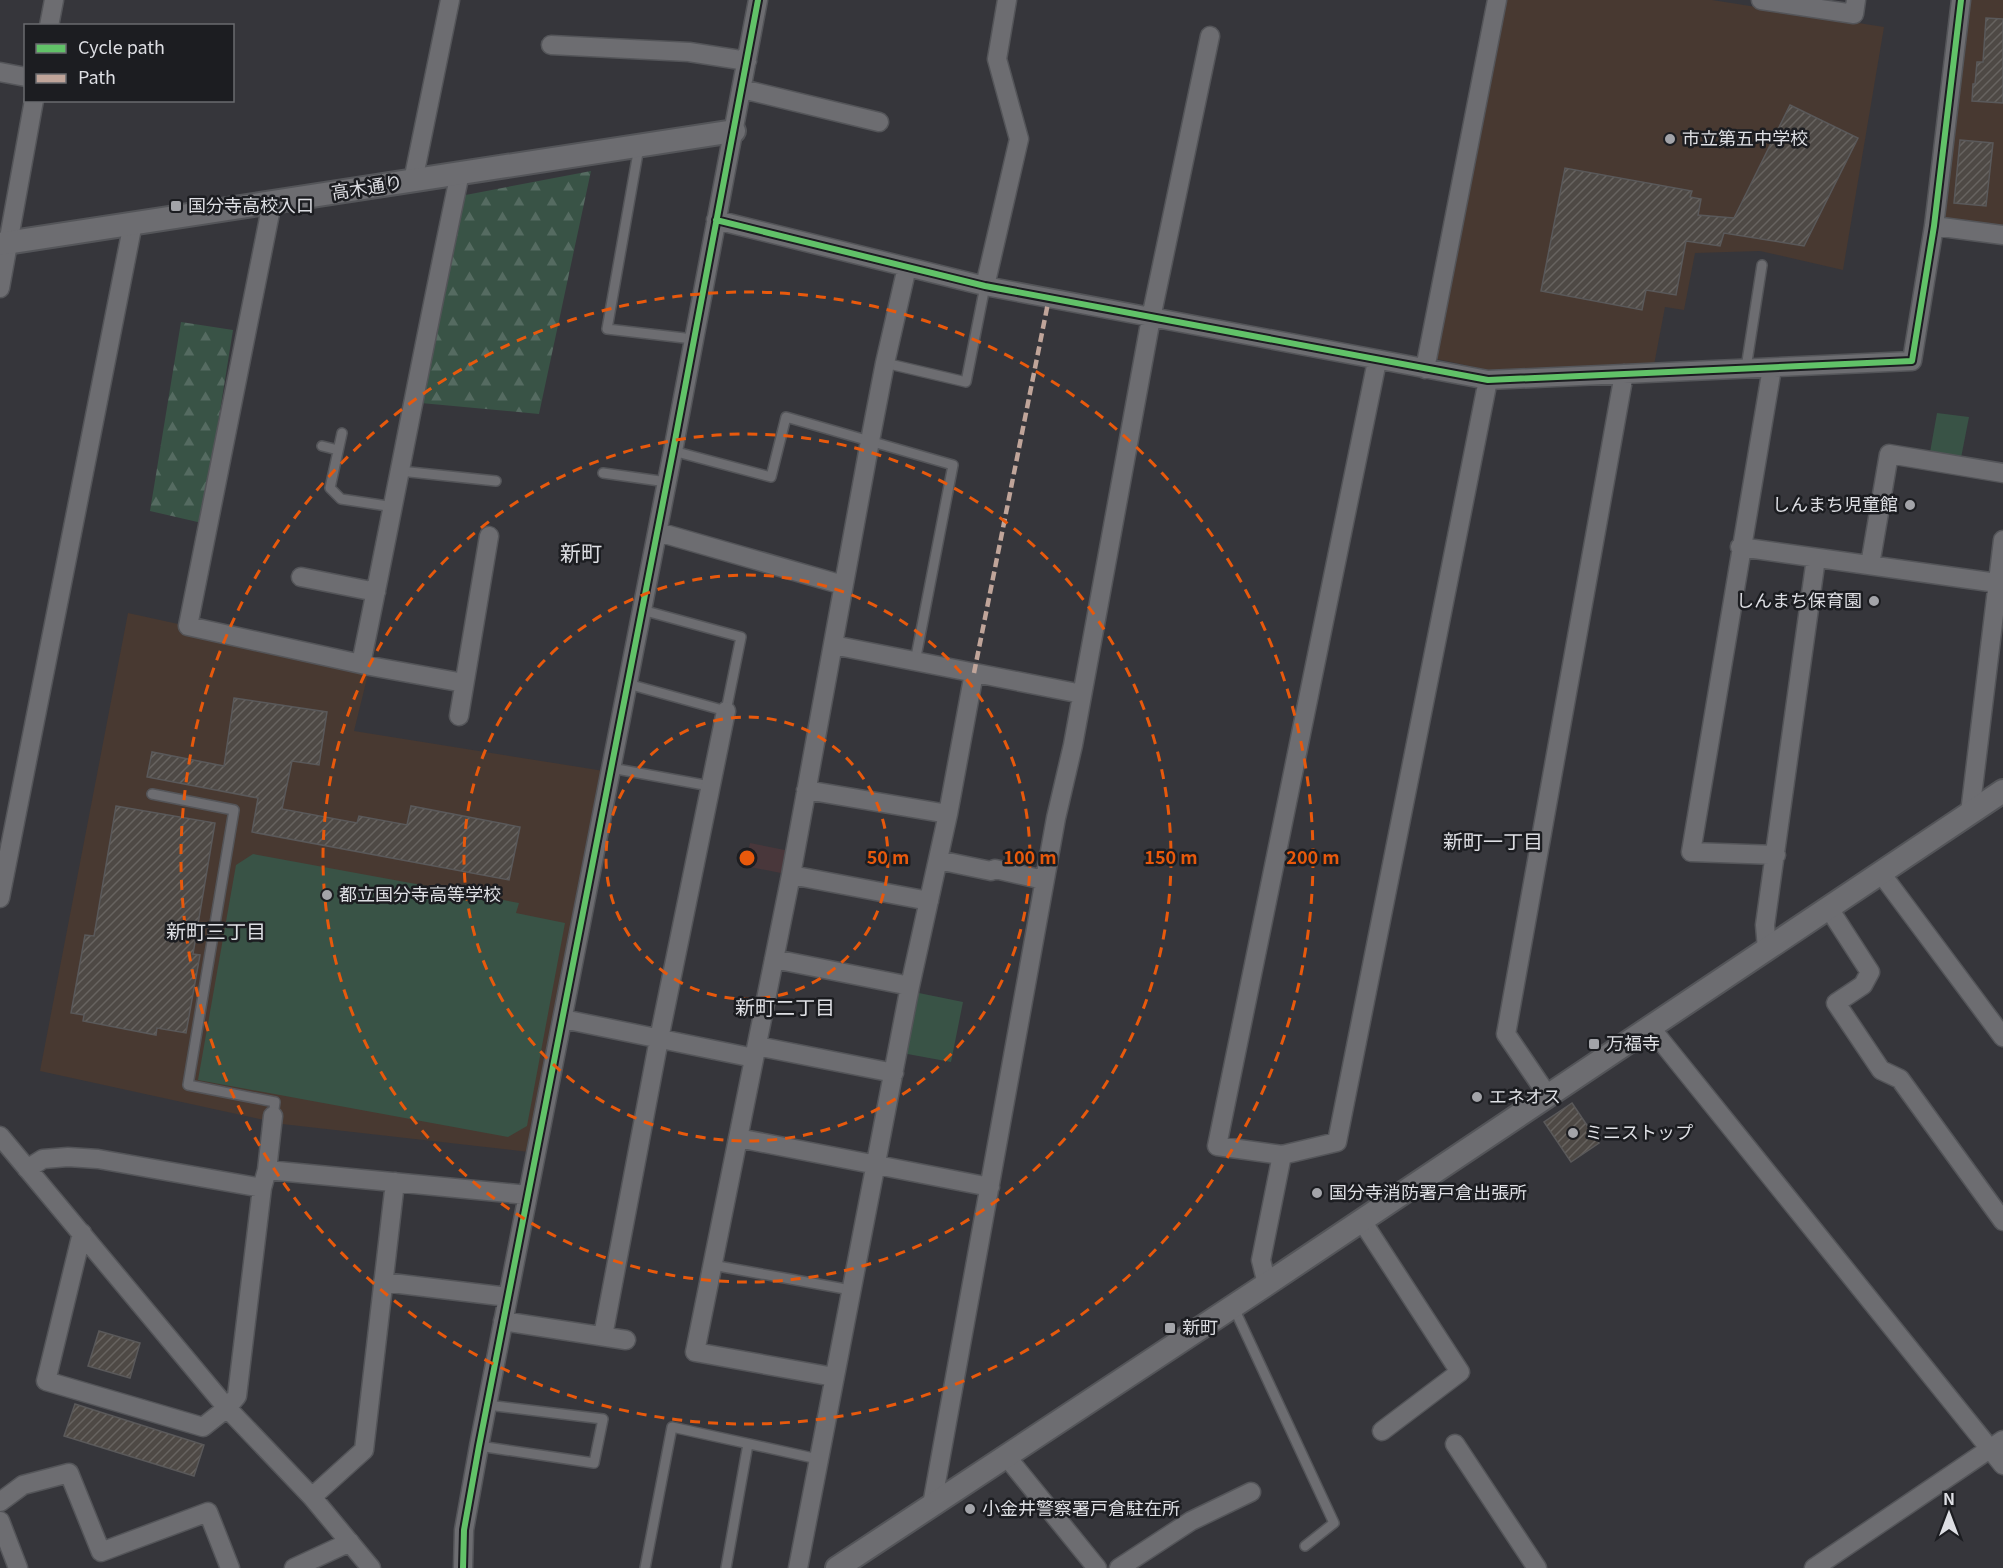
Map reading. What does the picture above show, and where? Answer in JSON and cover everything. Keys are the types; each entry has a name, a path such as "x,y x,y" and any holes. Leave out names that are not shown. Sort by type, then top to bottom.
{"street":[{"path":"49,24 54,0"},
{"path":"413,181 450,0"},
{"path":"463,1568 464,1530 479,1446 674,451 693,339 758,0"},
{"path":"985,286 1019,139 998,59 1007,0"},
{"path":"1425,369 1497,0"},
{"path":"1761,0 1854,14 1856,0"},
{"path":"716,220 985,286 1488,380 1912,362 1934,226 1961,0"},
{"path":"932,1505 1044,880 1082,694 1151,318 1210,36"},
{"path":"551,45 689,52 747,61"},
{"path":"0,72 24,77"},
{"path":"742,89 879,122"},
{"path":"0,288 4,243 34,102"},
{"name":"高木通り","path":"4,243 734,131"},
{"path":"361,664 460,174"},
{"path":"272,203 188,626 361,664 464,683"},
{"path":"0,898 133,223"},
{"path":"1934,226 2003,235"},
{"path":"834,1377 695,1352 791,874 885,363 907,267"},
{"path":"1377,361 1217,1146 1282,1155 1337,1142 1488,380"},
{"path":"1772,368 1690,852 1776,855"},
{"path":"1548,1096 1506,1034 1624,374"},
{"path":"1870,565 1889,454 2003,473"},
{"path":"658,532 843,585"},
{"path":"459,716 489,536"},
{"path":"1970,813 2003,540"},
{"path":"1740,547 1997,583"},
{"path":"1767,949 1766,925 1816,558"},
{"path":"301,577 376,592"},
{"path":"833,645 1082,694"},
{"path":"798,1568 910,986 948,814 974,673"},
{"path":"603,1336 659,1039 726,711"},
{"path":"806,790 948,814"},
{"path":"837,1568 1268,1284 2003,791"},
{"path":"938,860 1044,880"},
{"path":"1880,872 2003,1037"},
{"path":"791,874 929,902"},
{"path":"1828,907 1870,972 1863,985 1836,1003 1881,1070 1900,1079 2003,1221"},
{"path":"774,959 910,986"},
{"path":"563,1019 659,1039 894,1073"},
{"path":"1650,1027 1996,1444 2003,1465"},
{"path":"82,1233 46,1381 203,1427 227,1408 237,1396 273,1116"},
{"path":"1,1138 227,1408 312,1497 371,1568"},
{"path":"738,1138 990,1187"},
{"path":"1268,1284 1261,1260 1282,1155"},
{"path":"27,1168 43,1160 68,1157 98,1159 262,1188"},
{"path":"267,1170 528,1195"},
{"path":"312,1497 364,1450 395,1182"},
{"path":"1362,1221 1460,1372 1382,1431"},
{"path":"384,1282 508,1297"},
{"path":"503,1321 626,1340"},
{"path":"1455,1444 1537,1568"},
{"path":"1814,1568 1996,1444"},
{"path":"1006,1456 1097,1568"},
{"path":"0,1502 23,1485 69,1473 101,1552 208,1512 230,1568"},
{"path":"1119,1568 1191,1521 1251,1492"},
{"path":"0,1521 18,1568"},
{"path":"294,1568 350,1542"}],"lane":[{"path":"640,145 607,329 693,339"},
{"path":"1746,368 1762,265"},
{"path":"885,363 966,382 985,286"},
{"path":"674,451 771,477 786,417 953,465 915,662"},
{"path":"342,433 330,488 341,499 394,507"},
{"path":"322,446 338,450"},
{"path":"400,471 496,481"},
{"path":"603,473 667,482"},
{"path":"628,684 726,711 741,637 642,610"},
{"path":"611,768 710,786"},
{"path":"152,794 234,810 189,1085 275,1102 273,1116"},
{"path":"712,1264 851,1290"},
{"path":"1233,1306 1334,1522 1305,1546"},
{"path":"479,1446 594,1462 603,1419 487,1405"},
{"path":"645,1568 672,1427 818,1459"},
{"path":"726,1568 748,1444"}],"shaded area":[{"name":"市立第五中学校","path":"1502,0 1712,0 1884,27 1843,270 1760,251 1695,253 1684,310 1665,307 1654,365 1488,370 1432,358"},
{"path":"1966,0 2003,0 2003,227 1939,221"},
{"name":"都立国分寺高等学校","path":"128,613 370,666 354,731 604,771 529,1152 282,1124 40,1071"},
{"path":"750,843 790,851 786,874 745,866"}],"green space":[{"path":"591,171 539,414 421,403 455,197"},
{"path":"181,322 233,330 202,523 150,511"},
{"path":"1937,413 1969,417 1960,463 1929,458"},
{"path":"253,854 519,903 516,913 565,923 527,1126 508,1137 198,1080 236,865"},
{"path":"914,992 963,1002 951,1062 902,1053"}],"building":[{"path":"1986,18 2003,19 2003,103 1972,101 1977,62 1983,62"},
{"path":"1790,105 1858,138 1804,246 1724,233 1720,246 1686,241 1676,295 1646,290 1642,310 1541,291 1565,168 1692,191 1690,197 1701,199 1698,215 1734,218"},
{"path":"1960,140 1993,143 1986,206 1954,203"},
{"path":"234,698 327,712 319,765 292,761 282,809 357,823 359,816 407,825 411,806 520,827 509,880 252,832 258,798 147,777 152,752 224,766"},
{"path":"116,806 215,823 193,954 200,955 186,1033 157,1028 156,1035 83,1021 84,1015 71,1013 85,935 94,936"},
{"path":"1572,1103 1599,1143 1571,1162 1544,1122"},
{"path":"99,1331 140,1343 130,1378 88,1366"},
{"path":"75,1404 204,1445 194,1476 64,1436"}],"marked path":[{"path":"974,673 1049,298"}],"cycle path":[{"path":"463,1568 464,1530 479,1446 673,451 758,0"},
{"path":"716,220 985,286 1488,380 1912,361 1934,226 1961,0"}],"place":[{"name":"市立第五中学校","path":"1670,139"},
{"name":"国分寺高校入口","path":"176,206"},
{"name":"しんまち児童館","path":"1910,505"},
{"name":"しんまち保育園","path":"1874,601"},
{"name":"都立国分寺高等学校","path":"327,895"},
{"name":"万福寺","path":"1594,1044"},
{"name":"エネオス","path":"1477,1097"},
{"name":"ミニストップ","path":"1573,1133"},
{"name":"国分寺消防署戸倉出張所","path":"1317,1193"},
{"name":"新町","path":"1170,1328"},
{"name":"小金井警察署戸倉駐在所","path":"970,1509"}],"district":[{"name":"新町","path":"581,554"},
{"name":"新町一丁目","path":"1493,842"},
{"name":"新町三丁目","path":"216,932"},
{"name":"新町二丁目","path":"785,1008"}]}
